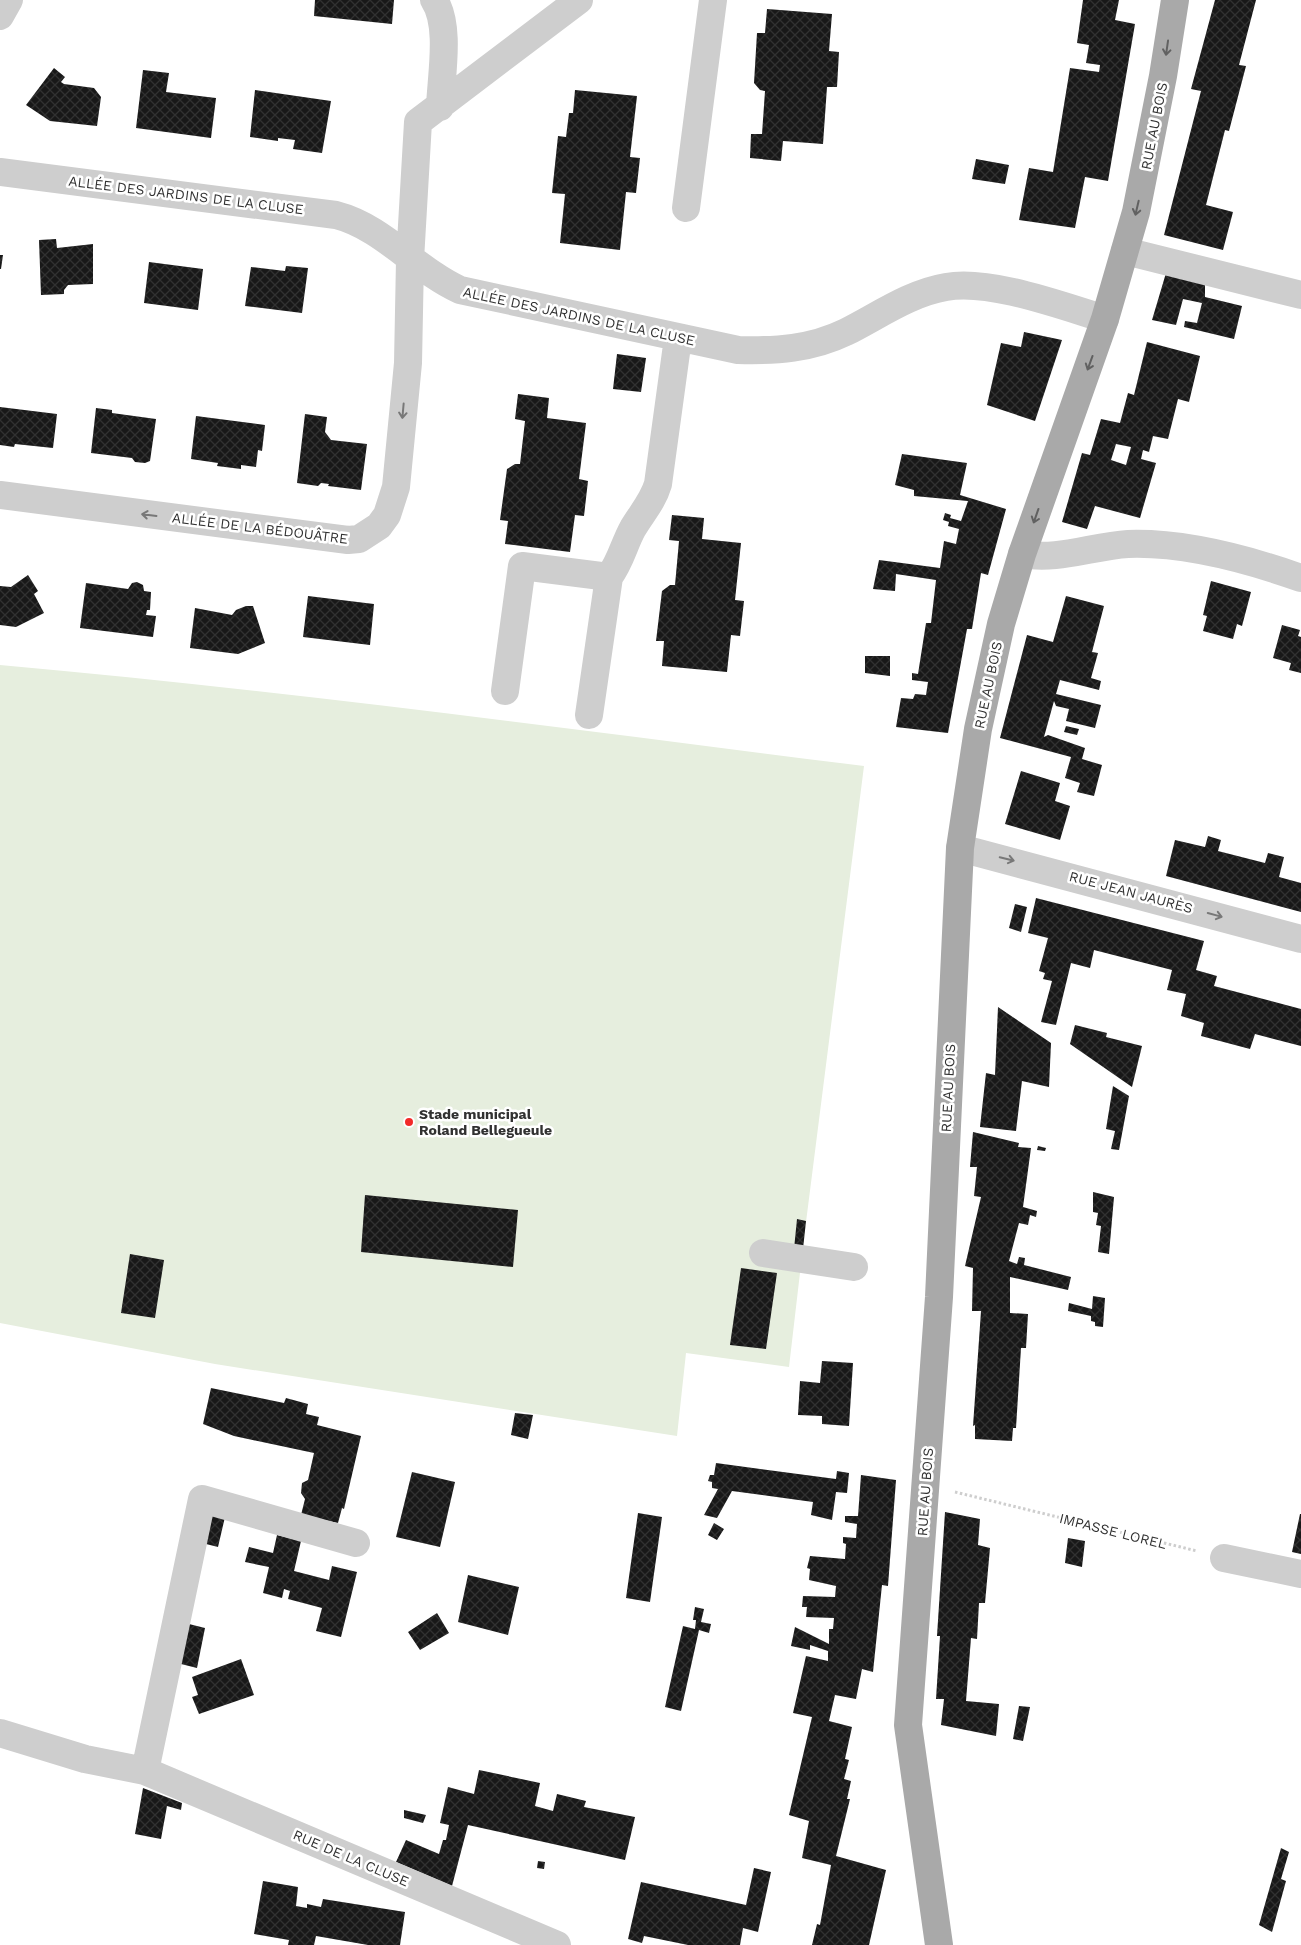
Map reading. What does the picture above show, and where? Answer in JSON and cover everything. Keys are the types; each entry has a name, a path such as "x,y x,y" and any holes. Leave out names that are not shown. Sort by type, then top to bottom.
{"main road":[{"name":"RUE AU BOIS","path":"939,1945 908,1725 939,1297 960,848 969,781 986,688 1004,615 1022,554 1105,319 1136,212 1150,148 1175,0"}],"street":[{"path":"0,16 9,0"},
{"path":"434,0 442,17 444,30 440,106"},
{"path":"440,106 579,0"},
{"path":"686,208 713,0"},
{"name":"ALLÉE DE LA BÉDOUÂTRE","path":"0,495 348,540 359,539 379,526 392,502 396,487 408,363 410,260 418,122 440,106"},
{"name":"ALLÉE DES JARDINS DE LA CLUSE","path":"0,172 336,214 359,223 446,284 474,295 738,350 795,348 830,339 929,291 964,285 1005,291 1105,319"},
{"path":"1125,251 1301,295"},
{"path":"589,715 610,577 618,565 633,529 655,495 658,484 678,338"},
{"path":"1022,554 1043,557 1098,546 1153,545 1228,557 1301,578"},
{"path":"505,691 522,566 610,577"},
{"name":"RUE JEAN JAURÈS","path":"960,848 1301,939"},
{"path":"763,1253 854,1266"},
{"path":"145,1771 202,1499 356,1543"},
{"path":"1224,1558 1301,1574"},
{"name":"RUE DE LA CLUSE","path":"0,1734 85,1759 145,1771 557,1945"}],"path":[{"name":"IMPASSE LOREL","path":"926,1486 1224,1558"}],"green space":[{"name":"Stade municipal Roland Bellegueule","path":"0,665 324,699 864,766 789,1367 686,1353 677,1436 215,1364 0,1323"}],"building":[{"path":"315,0 394,0 392,24 314,16"},
{"path":"1083,0 1119,0 1115,20 1135,24 1108,181 1085,177 1075,228 1019,220 1029,168 1053,172 1070,68 1099,72 1100,65 1086,63 1089,45 1077,43"},
{"path":"1215,0 1256,0 1239,65 1246,66 1229,131 1225,130 1206,205 1233,212 1223,250 1164,235 1201,91 1191,89"},
{"path":"767,9 832,14 829,51 839,52 837,87 827,87 823,144 783,141 781,161 750,158 751,134 762,134 765,91 760,90 754,83 757,33 765,33"},
{"path":"54,68 65,77 61,82 64,84 94,88 101,97 97,126 50,121 26,105"},
{"path":"143,70 169,73 166,92 216,98 211,138 136,128"},
{"path":"255,90 331,101 322,153 293,149 295,140 278,138 278,141 250,137"},
{"path":"575,90 637,96 630,157 640,158 636,193 626,192 620,250 560,243 565,194 552,193 558,136 566,137 569,113 573,113"},
{"path":"976,159 1009,165 1005,184 972,179"},
{"path":"56,239 57,248 93,244 93,284 68,285 64,290 64,294 41,295 39,240"},
{"path":"0,255 3,255 1,269 0,269"},
{"path":"149,262 203,269 198,310 144,303"},
{"path":"286,266 308,268 302,313 245,306 251,267 285,271"},
{"path":"1166,273 1205,283 1205,297 1242,306 1234,339 1184,327 1185,321 1197,323 1202,303 1183,299 1176,325 1152,320"},
{"path":"1024,332 1062,340 1035,421 987,405 1001,343 1021,347"},
{"path":"1147,342 1200,356 1189,402 1178,399 1168,439 1153,436 1149,452 1143,450 1141,459 1156,463 1140,518 1095,506 1087,529 1062,522 1082,453 1090,455 1101,419 1120,423 1128,393 1134,395","holes":["1116,444 1131,447 1126,465 1111,460"]},
{"path":"617,354 646,358 641,392 613,389"},
{"path":"518,394 549,398 547,418 586,423 579,479 588,481 584,516 575,515 570,552 505,544 508,521 500,520 507,469 515,464 520,464 525,421 515,419"},
{"path":"0,407 57,414 53,448 15,444 14,447 0,445"},
{"path":"96,408 112,410 112,413 156,419 150,461 145,463 135,462 132,458 91,453"},
{"path":"305,414 327,417 325,432 331,440 367,444 361,490 328,486 329,484 321,483 318,486 297,483"},
{"path":"196,416 265,425 262,451 258,450 256,467 241,465 241,469 217,466 218,463 191,459"},
{"path":"902,454 967,463 960,495 1006,509 988,575 981,573 972,629 967,629 948,733 896,727 901,698 913,699 915,694 926,695 928,682 912,680 912,673 918,674 926,623 931,623 936,580 896,574 895,591 873,589 879,560 940,568 944,541 956,544 959,529 948,526 949,522 943,520 945,513 951,515 950,518 961,521 968,501 914,496 914,490 895,485"},
{"path":"672,515 704,518 702,539 741,543 735,600 744,601 740,636 731,635 727,672 662,666 664,641 656,641 662,591 670,585 675,585 679,541 669,540"},
{"path":"28,575 38,591 34,594 44,613 16,627 0,625 0,586 11,587"},
{"path":"1211,581 1251,592 1242,626 1237,624 1233,639 1203,631 1207,616 1203,615"},
{"path":"137,582 143,585 144,591 151,592 150,610 147,610 146,615 156,616 153,637 80,628 86,583 128,589 132,583"},
{"path":"308,596 374,604 370,645 303,637"},
{"path":"1066,596 1104,606 1092,652 1098,653 1091,678 1101,681 1099,690 1060,680 1056,694 1101,705 1095,728 1066,721 1069,709 1056,706 1054,701 1044,737 1048,735 1085,748 1082,759 1102,765 1094,796 1077,792 1080,783 1065,778 1071,757 1000,738 1027,635 1053,642"},
{"path":"246,606 253,606 265,643 238,654 190,648 195,608 232,615 236,610"},
{"path":"1282,625 1300,630 1298,636 1301,637 1301,673 1289,670 1291,663 1273,658"},
{"path":"865,656 890,656 890,676 865,673"},
{"path":"1066,726 1079,729 1077,735 1064,732"},
{"path":"1021,771 1060,783 1055,801 1070,806 1060,840 1005,824"},
{"path":"1208,836 1221,840 1218,851 1265,863 1268,853 1284,857 1279,877 1301,883 1301,912 1166,876 1175,840 1205,847"},
{"path":"1036,898 1204,941 1196,970 1217,976 1214,986 1301,1009 1301,1046 1255,1034 1250,1049 1201,1036 1204,1023 1181,1016 1186,994 1167,990 1172,970 1094,950 1090,968 1071,963 1056,1025 1041,1022 1052,981 1043,979 1045,973 1039,971 1048,938 1028,933"},
{"path":"1015,904 1027,907 1021,932 1009,928"},
{"path":"998,1007 1051,1043 1049,1087 1022,1081 1016,1131 980,1127 986,1073 995,1075"},
{"path":"1075,1025 1107,1033 1106,1037 1142,1046 1132,1087 1070,1044"},
{"path":"1113,1086 1129,1096 1119,1150 1111,1149 1115,1131 1106,1129"},
{"path":"973,1132 1019,1143 1018,1147 1031,1148 1023,1207 1037,1211 1036,1217 1030,1215 1028,1225 1019,1223 1009,1261 1017,1264 1019,1257 1025,1258 1024,1265 1071,1277 1068,1290 1010,1277 1010,1313 1028,1314 1026,1348 1021,1348 1016,1428 1013,1428 1012,1441 975,1439 975,1425 973,1426 981,1311 972,1311 973,1268 965,1266 981,1197 974,1196 977,1167 970,1167"},
{"path":"1038,1146 1046,1148 1045,1151 1037,1150"},
{"path":"1093,1192 1114,1197 1109,1254 1098,1252 1101,1226 1096,1225 1098,1213 1093,1212"},
{"path":"365,1195 518,1210 513,1267 361,1252"},
{"path":"797,1219 806,1221 803,1249 794,1249"},
{"path":"130,1254 164,1260 155,1318 121,1313"},
{"path":"741,1268 777,1273 766,1349 730,1345"},
{"path":"1093,1296 1105,1298 1103,1327 1095,1326 1095,1322 1091,1321 1091,1316 1068,1311 1069,1303 1092,1309"},
{"path":"822,1361 853,1363 849,1426 822,1424 822,1416 798,1415 800,1381 820,1383"},
{"path":"211,1388 284,1403 286,1398 308,1404 306,1414 319,1417 317,1425 361,1436 344,1509 342,1508 338,1523 301,1515 305,1499 301,1493 302,1483 308,1480 314,1453 234,1436 203,1424"},
{"path":"515,1413 533,1415 528,1439 511,1435"},
{"path":"716,1463 836,1479 837,1471 849,1473 847,1493 836,1492 832,1520 811,1515 813,1502 732,1491 717,1518 704,1515 718,1489 712,1488 712,1482 708,1481 710,1475 714,1475"},
{"path":"412,1472 455,1482 440,1547 396,1537"},
{"path":"861,1475 896,1480 888,1586 882,1585 873,1672 862,1669 856,1699 835,1695 829,1721 852,1727 845,1759 849,1760 844,1779 851,1781 847,1799 850,1799 836,1856 886,1870 869,1945 812,1945 817,1924 820,1925 831,1865 802,1858 809,1821 789,1815 812,1717 793,1713 806,1656 828,1661 828,1651 810,1645 810,1650 791,1646 795,1627 829,1644 829,1629 833,1629 834,1618 806,1617 807,1607 802,1607 803,1596 835,1597 836,1586 809,1580 810,1569 807,1568 810,1556 845,1559 846,1544 843,1543 843,1537 856,1538 857,1524 845,1522 845,1516 858,1516"},
{"path":"945,1512 980,1519 978,1545 990,1548 985,1603 979,1603 977,1639 971,1638 966,1701 999,1704 996,1736 941,1725 944,1699 936,1699 940,1636 937,1636"},
{"path":"209,1513 225,1517 218,1547 202,1543"},
{"path":"638,1513 662,1517 650,1602 626,1598"},
{"path":"1301,1514 1301,1554 1292,1552"},
{"path":"714,1523 724,1529 717,1540 708,1535"},
{"path":"277,1535 301,1541 294,1571 329,1580 332,1566 357,1572 341,1637 316,1631 322,1608 288,1599 290,1591 284,1589 282,1598 263,1593 269,1567 245,1562 249,1547 273,1553"},
{"path":"1068,1538 1085,1541 1082,1567 1065,1563"},
{"path":"468,1575 519,1587 508,1635 458,1622"},
{"path":"695,1607 704,1609 701,1622 711,1624 709,1633 699,1630 681,1711 665,1707 683,1626 695,1629 696,1620 693,1620"},
{"path":"437,1613 449,1633 420,1650 408,1632"},
{"path":"185,1623 205,1628 197,1668 177,1663"},
{"path":"241,1659 254,1695 199,1714 192,1697 198,1695 192,1677"},
{"path":"1019,1706 1030,1707 1023,1741 1013,1739"},
{"path":"479,1770 540,1783 535,1806 553,1811 557,1794 586,1801 584,1807 635,1817 625,1860 468,1825 452,1886 396,1862 406,1840 439,1854 443,1840 446,1840 449,1825 440,1823 448,1787 474,1794"},
{"path":"143,1788 182,1803 181,1810 167,1806 161,1839 135,1834"},
{"path":"404,1810 426,1815 423,1823 404,1818"},
{"path":"1281,1848 1289,1852 1281,1879 1286,1881 1272,1932 1259,1925"},
{"path":"538,1861 545,1862 544,1869 537,1868"},
{"path":"754,1868 771,1872 758,1932 743,1928 740,1945 688,1945 644,1936 642,1943 628,1939 641,1882 746,1905"},
{"path":"263,1881 298,1887 296,1906 307,1908 307,1904 321,1907 323,1899 405,1912 400,1945 368,1945 316,1936 314,1945 288,1945 289,1940 254,1934"}],"place":[{"name":"Stade municipal Roland Bellegueule","path":"409,1122"}]}
